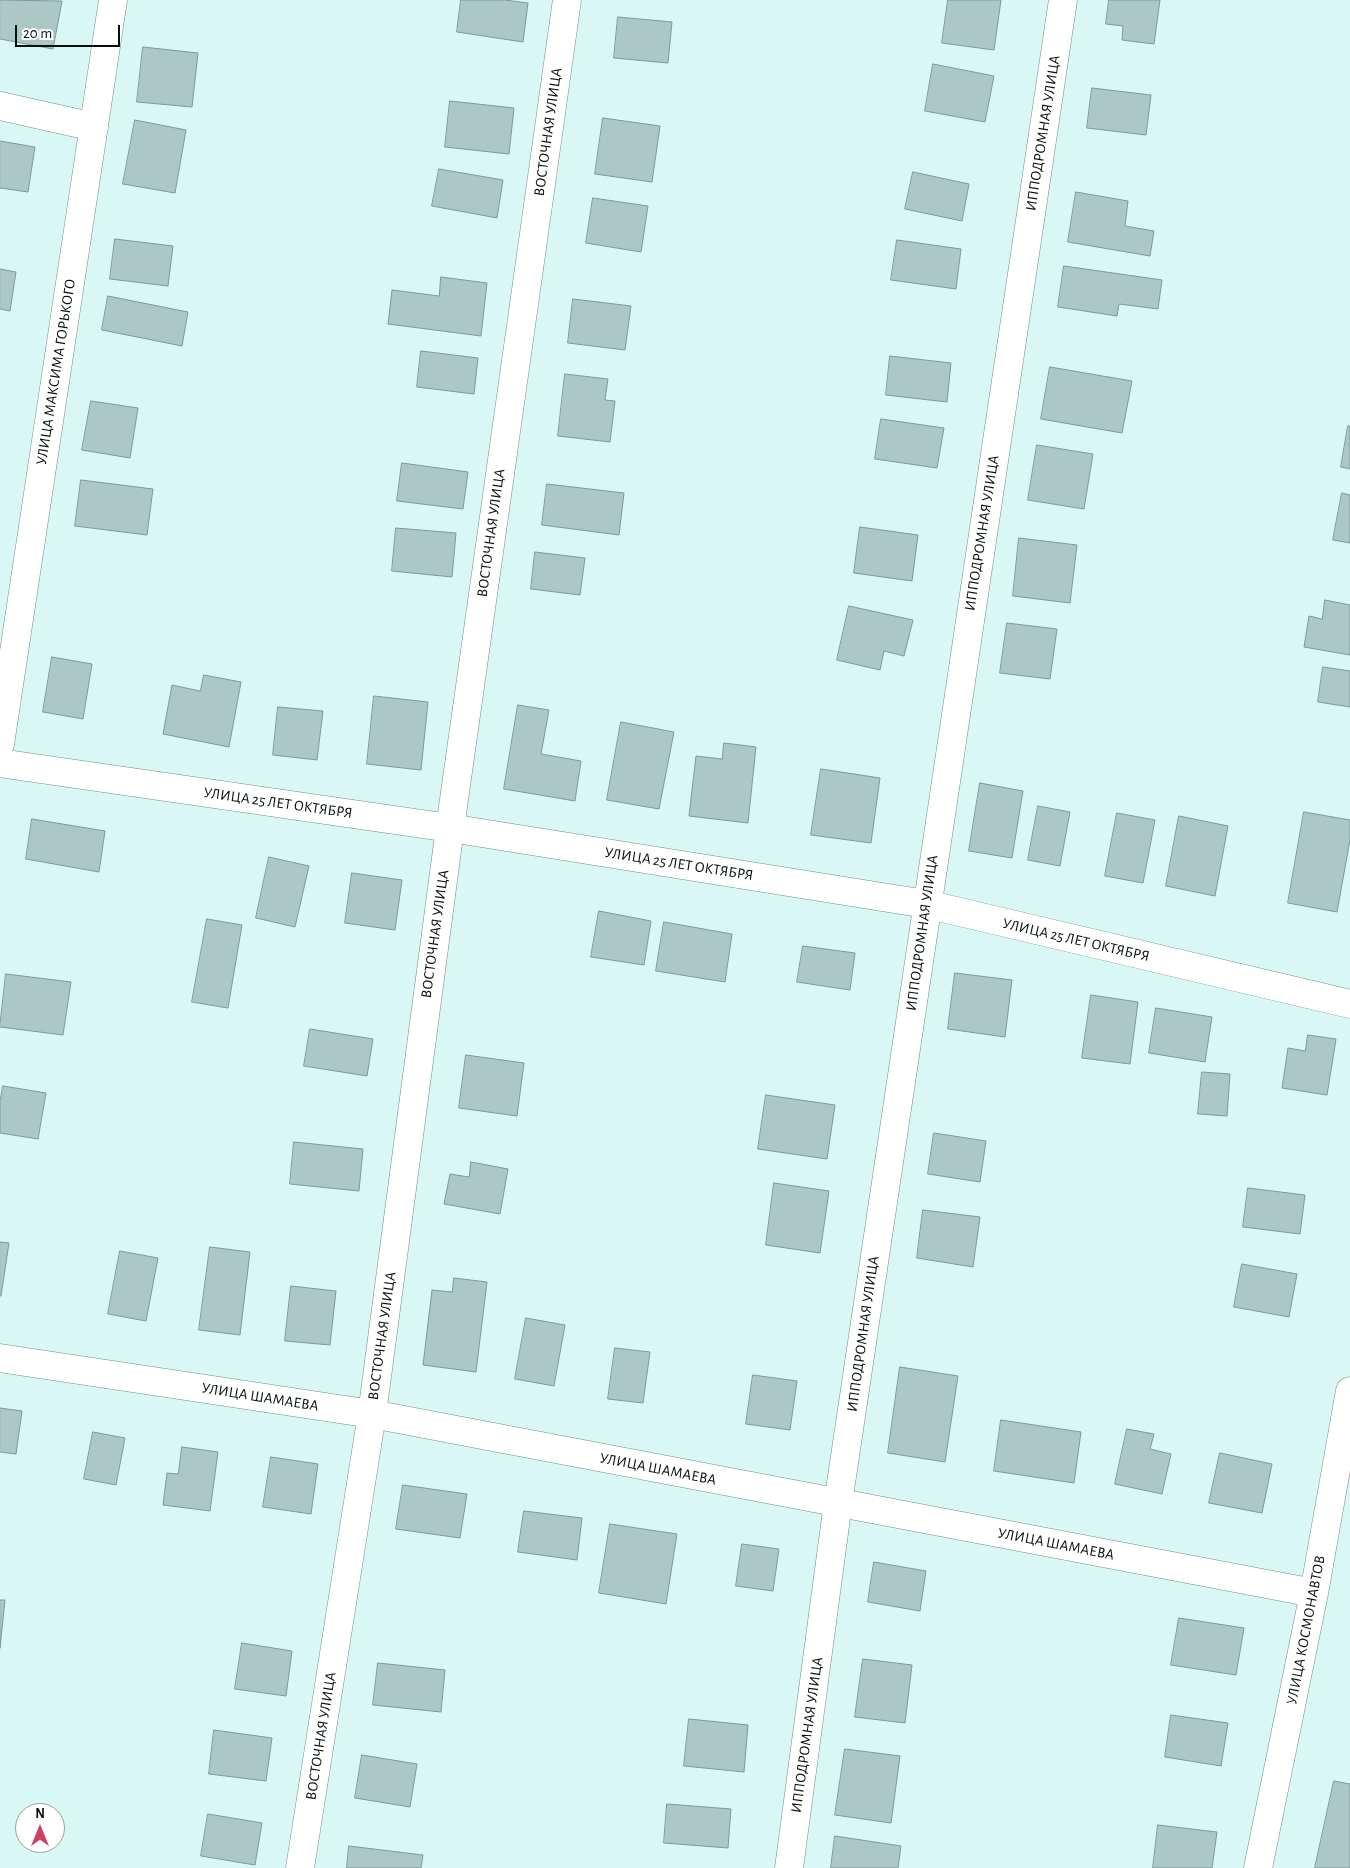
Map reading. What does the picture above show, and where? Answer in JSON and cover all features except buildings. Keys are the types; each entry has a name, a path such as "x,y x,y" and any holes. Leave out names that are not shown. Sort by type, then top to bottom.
{"street":[{"name":"УЛИЦА МАКСИМА ГОРЬКОГО","path":"0,744 113,0"},
{"name":"ВОСТОЧНАЯ УЛИЦА","path":"300,1868 372,1414 450,828 566,0"},
{"name":"ИППОДРОМНАЯ УЛИЦА","path":"789,1868 838,1503 1062,0"},
{"path":"0,106 94,127"},
{"name":"УЛИЦА 25 ЛЕТ ОКТЯБРЯ","path":"0,763 450,828 926,904 1350,1004"},
{"name":"УЛИЦА ШАМАЕВА","path":"0,1358 372,1414 1314,1593"},
{"name":"УЛИЦА КОСМОНАВТОВ","path":"1258,1868 1314,1593 1350,1391"}]}
